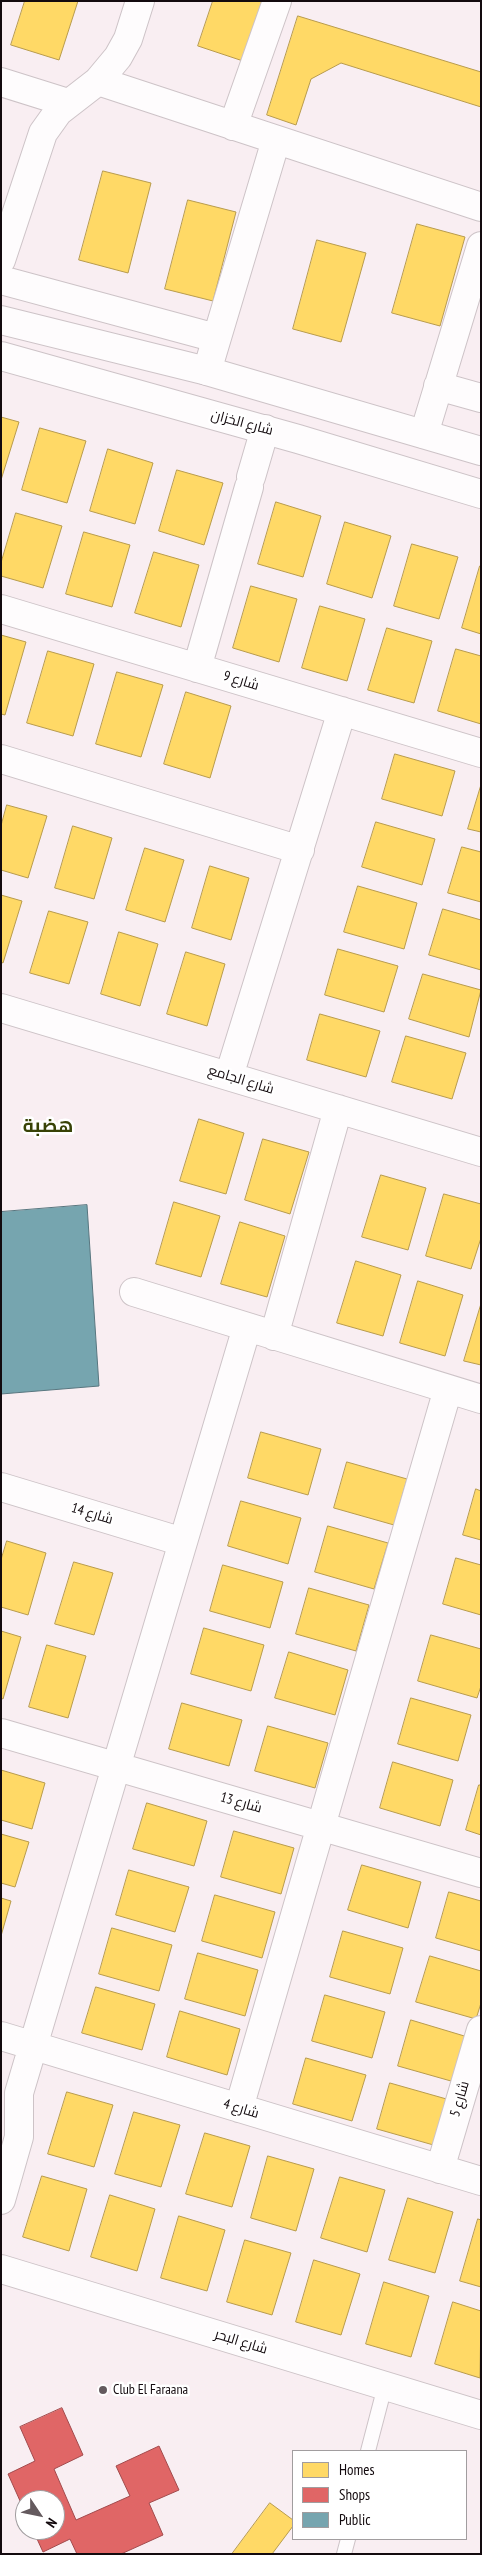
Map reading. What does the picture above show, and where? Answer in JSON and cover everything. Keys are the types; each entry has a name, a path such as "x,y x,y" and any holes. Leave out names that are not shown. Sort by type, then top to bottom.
{"street":[{"path":"1,260 43,133 58,112 98,81 118,57 128,39 140,1"},
{"path":"233,126 277,1"},
{"path":"98,81 481,207"},
{"path":"1,82 68,103"},
{"path":"207,371 276,140"},
{"path":"424,434 481,246"},
{"path":"1,280 216,338"},
{"path":"1,320 207,371 481,450"},
{"name":"شارع الخزان","path":"1,356 265,430 481,494"},
{"path":"438,386 481,398"},
{"path":"197,668 265,430"},
{"name":"شارع 9","path":"1,609 481,753"},
{"path":"229,1076 342,711"},
{"path":"1,760 300,850"},
{"name":"شارع الجامع","path":"1,1008 481,1152"},
{"path":"274,1336 338,1109"},
{"path":"134,1292 481,1400"},
{"path":"1,2200 19,2137 10,2101 33,2045 247,1327"},
{"path":"239,2108 448,1389"},
{"name":"شارع 14","path":"1,1487 183,1542"},
{"name":"شارع 13","path":"1,1733 481,1873"},
{"name":"شارع 5","path":"440,2169 481,2030"},
{"name":"شارع 4","path":"1,2036 481,2181"},
{"name":"شارع البحر","path":"1,2269 481,2415"}],"lane":[{"path":"368,2450 385,2386"},
{"path":"344,2554 348,2540"}],"building: Homes":[{"path":"25,1 78,1 59,60 11,45"},
{"path":"213,1 266,1 246,62 198,46"},
{"path":"298,16 481,72 481,107 341,63 311,79 296,125 267,115"},
{"path":"103,171 151,183 128,273 79,260"},
{"path":"188,200 236,212 213,301 165,289"},
{"path":"417,224 465,237 440,326 392,313"},
{"path":"317,240 366,253 341,342 293,329"},
{"path":"1,417 19,422 1,480"},
{"path":"40,428 86,441 67,503 22,490"},
{"path":"108,449 153,463 135,524 90,511"},
{"path":"177,470 223,483 204,545 159,531"},
{"path":"276,502 321,516 303,577 258,564"},
{"path":"16,513 62,526 43,588 1,576 1,563"},
{"path":"345,522 391,536 372,598 327,584"},
{"path":"84,532 130,545 112,607 66,594"},
{"path":"412,544 458,557 439,619 394,606"},
{"path":"154,552 199,565 181,627 135,613"},
{"path":"481,566 481,634 462,628"},
{"path":"251,586 297,599 279,662 233,648"},
{"path":"320,606 365,619 347,681 302,668"},
{"path":"387,628 432,641 414,703 368,690"},
{"path":"1,635 26,642 5,715 1,714"},
{"path":"456,649 481,656 481,724 438,711"},
{"path":"48,651 94,664 73,736 27,723"},
{"path":"117,672 163,685 141,757 96,744"},
{"path":"186,692 231,706 210,778 164,764"},
{"path":"395,754 455,771 442,816 382,799"},
{"path":"481,785 481,832 468,829"},
{"path":"7,805 47,816 28,878 1,870 1,826"},
{"path":"376,822 435,839 422,885 362,867"},
{"path":"73,826 112,838 94,899 55,888"},
{"path":"462,847 481,852 481,902 448,893"},
{"path":"145,848 184,860 165,922 126,910"},
{"path":"210,866 249,878 231,940 192,928"},
{"path":"358,886 417,903 404,949 344,932"},
{"path":"1,895 22,901 3,963 1,962"},
{"path":"443,909 481,920 481,970 429,955"},
{"path":"49,911 88,922 69,984 30,973"},
{"path":"119,932 158,944 140,1006 101,994"},
{"path":"338,949 398,966 384,1012 325,995"},
{"path":"186,952 225,964 207,1026 167,1014"},
{"path":"423,974 481,990 469,1037 409,1019"},
{"path":"320,1014 380,1031 366,1077 307,1060"},
{"path":"406,1036 466,1053 452,1099 392,1082"},
{"path":"199,1119 244,1133 226,1194 180,1181"},
{"path":"263,1139 309,1152 290,1214 245,1200"},
{"path":"381,1175 426,1188 408,1250 362,1237"},
{"path":"444,1194 481,1204 481,1238 471,1269 426,1256"},
{"path":"174,1202 220,1216 201,1277 156,1264"},
{"path":"240,1222 285,1236 267,1297 221,1284"},
{"path":"356,1261 401,1275 383,1336 337,1323"},
{"path":"418,1281 463,1295 445,1356 400,1343"},
{"path":"481,1304 481,1365 464,1361"},
{"path":"261,1432 321,1449 308,1495 248,1478"},
{"path":"347,1462 407,1479 394,1525 334,1508"},
{"path":"476,1489 481,1491 481,1540 463,1535"},
{"path":"241,1501 301,1518 288,1564 228,1546"},
{"path":"328,1526 388,1543 374,1589 315,1572"},
{"path":"7,1541 46,1553 28,1615 1,1607 1,1560"},
{"path":"456,1558 481,1565 481,1615 443,1604"},
{"path":"74,1562 113,1573 94,1635 55,1624"},
{"path":"223,1565 283,1582 270,1628 210,1611"},
{"path":"309,1588 369,1605 356,1651 296,1634"},
{"path":"204,1628 264,1645 251,1691 191,1674"},
{"path":"1,1631 21,1637 3,1699 1,1698"},
{"path":"431,1635 481,1649 481,1686 477,1698 418,1681"},
{"path":"47,1645 86,1656 68,1718 29,1707"},
{"path":"289,1652 348,1670 335,1715 275,1698"},
{"path":"411,1698 471,1715 458,1761 398,1744"},
{"path":"182,1703 242,1720 229,1766 169,1749"},
{"path":"268,1726 328,1743 315,1788 255,1771"},
{"path":"393,1762 453,1780 440,1826 380,1808"},
{"path":"1,1770 45,1783 32,1829 1,1820"},
{"path":"479,1785 481,1785 481,1835 466,1830"},
{"path":"147,1803 207,1821 194,1866 133,1849"},
{"path":"234,1831 294,1848 281,1894 221,1877"},
{"path":"1,1834 29,1842 15,1887 1,1883"},
{"path":"362,1865 421,1882 408,1928 348,1910"},
{"path":"129,1870 189,1887 175,1932 116,1915"},
{"path":"449,1892 481,1901 481,1951 436,1938"},
{"path":"215,1895 275,1912 262,1958 202,1941"},
{"path":"1,1898 11,1901 1,1936"},
{"path":"112,1928 172,1945 159,1991 99,1974"},
{"path":"343,1931 403,1948 390,1994 330,1977"},
{"path":"198,1953 258,1970 245,2016 185,1999"},
{"path":"430,1956 481,1971 481,2003 476,2019 416,2002"},
{"path":"96,1987 155,2004 142,2050 82,2033"},
{"path":"325,1995 385,2012 372,2058 312,2041"},
{"path":"180,2011 240,2029 227,2075 167,2057"},
{"path":"411,2020 471,2038 458,2083 398,2066"},
{"path":"306,2058 366,2075 352,2121 293,2104"},
{"path":"390,2083 450,2100 437,2146 377,2129"},
{"path":"67,2092 113,2105 94,2167 48,2154"},
{"path":"134,2112 180,2125 161,2187 115,2174"},
{"path":"205,2133 250,2146 232,2207 186,2194"},
{"path":"268,2156 314,2169 296,2231 251,2218"},
{"path":"42,2176 87,2189 69,2251 23,2237"},
{"path":"340,2177 385,2190 367,2252 321,2238"},
{"path":"110,2195 155,2209 137,2271 91,2257"},
{"path":"408,2198 453,2212 435,2273 389,2260"},
{"path":"179,2216 225,2230 207,2291 161,2278"},
{"path":"478,2219 481,2220 481,2287 460,2281"},
{"path":"245,2240 291,2253 272,2315 227,2302"},
{"path":"314,2260 360,2274 341,2335 296,2322"},
{"path":"384,2282 429,2296 411,2357 366,2344"},
{"path":"453,2302 481,2311 480,2378 435,2364"},
{"path":"270,2503 292,2519 292,2527 272,2554 232,2554"}],"building: Shops":[{"path":"62,2408 83,2455 54,2469 63,2490 15,2490 8,2474 35,2461 20,2427"},
{"path":"159,2446 179,2490 149,2503 163,2535 121,2554 77,2554 70,2539 43,2552 38,2540 65,2540 65,2494 76,2520 130,2496 116,2466"}],"building: Public":[{"path":"87,1205 99,1386 1,1394 1,1212"}],"place":[{"name":"Club El Faraana","path":"103,2390"}],"district":[{"name":"هضبة","path":"48,1127"}]}
